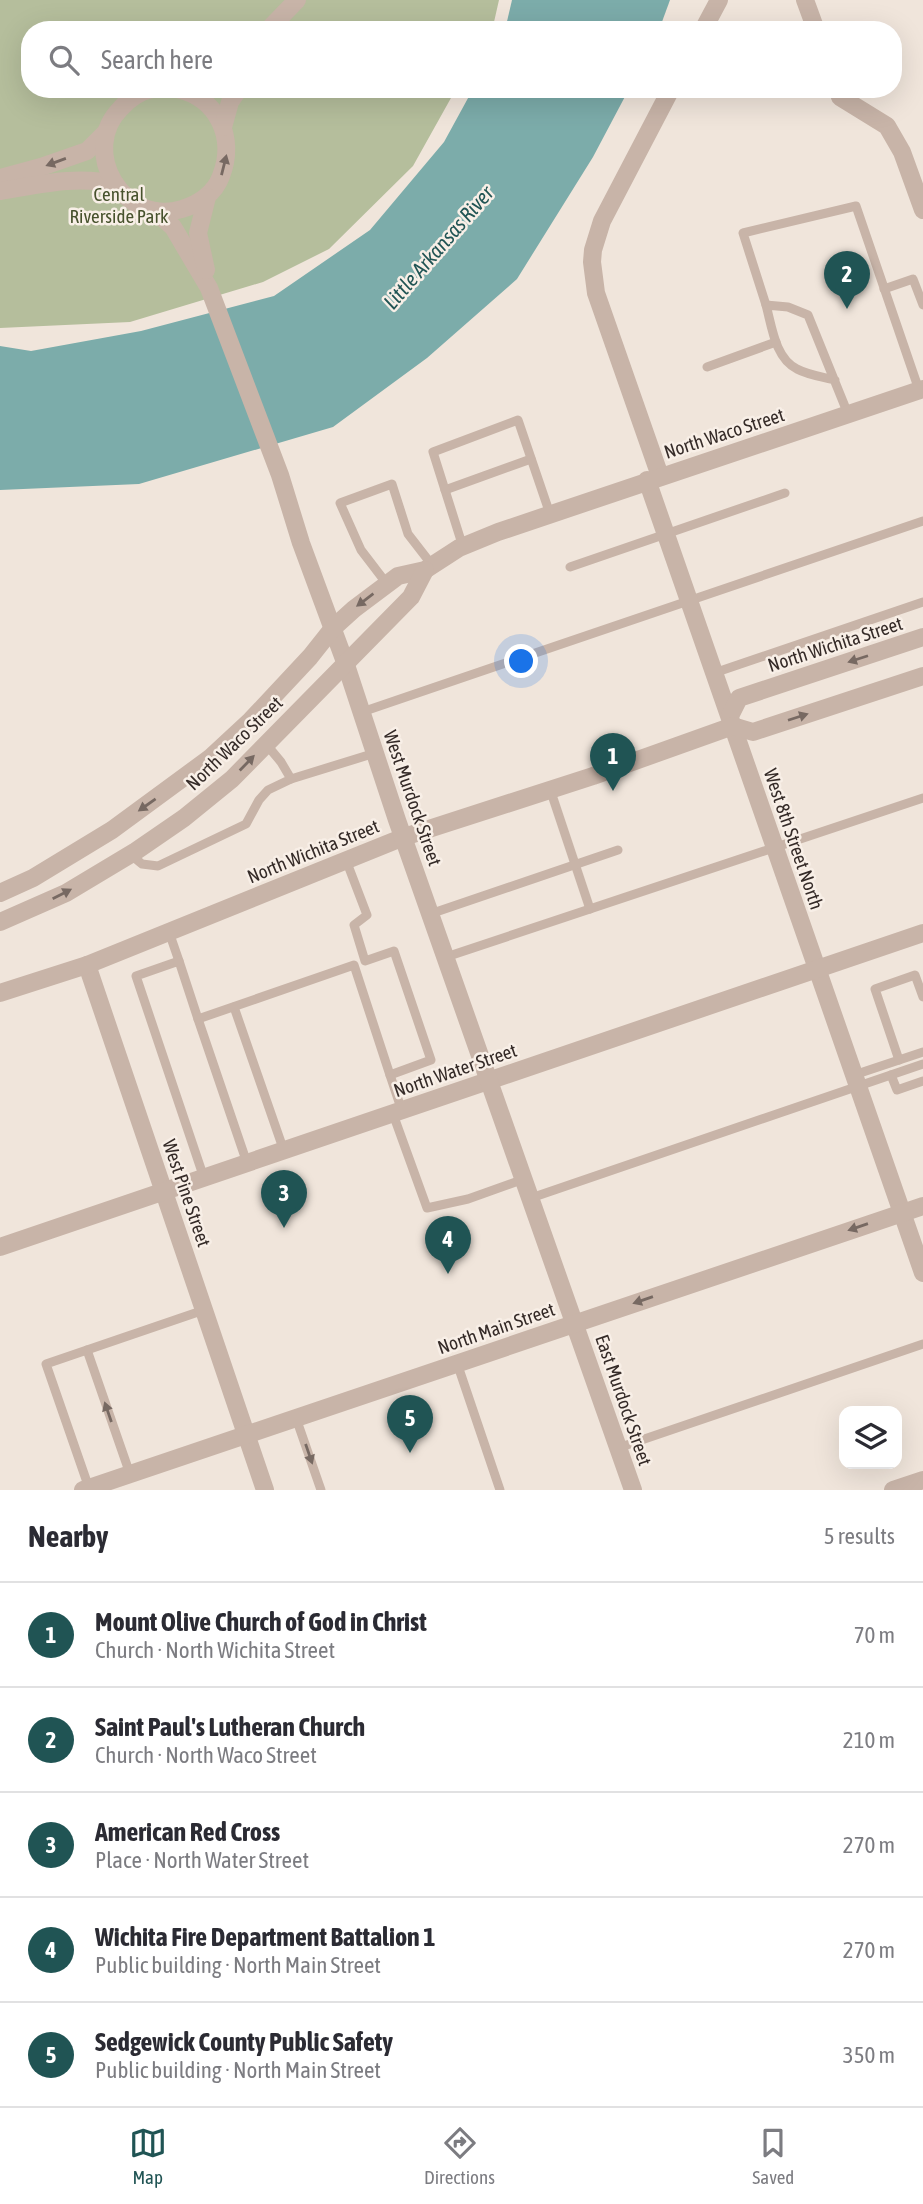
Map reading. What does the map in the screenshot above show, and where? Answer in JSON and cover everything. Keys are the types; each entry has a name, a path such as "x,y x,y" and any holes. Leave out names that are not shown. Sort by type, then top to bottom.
{"street":[{"path":"277,21 298,0"},
{"path":"285,21 298,0"},
{"path":"708,21 719,0"},
{"path":"805,0 813,21"},
{"path":"0,178 87,151 106,132 115,114 131,98"},
{"path":"198,98 209,106 223,127"},
{"path":"223,127 233,98"},
{"name":"West 8th Street North","path":"666,98 602,221 593,250 592,266 596,293 653,478 666,534 923,1273"},
{"path":"842,98 887,125 902,152 923,210"},
{"name":"West Murdock Street","path":"223,127 228,145 226,164 219,182 207,197 198,233 209,288 279,475 430,914 575,1323"},
{"path":"106,132 104,159 114,184"},
{"path":"0,191 73,180 93,179 114,184"},
{"name":"West Murdock Street","path":"114,184 132,202 155,212 173,227 209,288"},
{"path":"155,212 173,212 192,207 207,197"},
{"name":"North Waco Street","path":"0,893 33,878 112,830 210,758 251,720 310,657 333,628 398,576 429,568 463,547 498,532 921,390"},
{"name":"North Waco Street","path":"0,922 66,893 131,855 184,818 232,779 411,597 429,568"},
{"name":"North Wichita Street","path":"732,721 739,698 923,637"},
{"name":"North Wichita Street","path":"0,993 87,965 404,837 550,789 732,721 753,732 923,676"},
{"name":"North Water Street","path":"0,1247 923,933"},
{"name":"West Pine Street","path":"87,965 265,1490"},
{"name":"North Main Street","path":"86,1489 923,1206"},
{"name":"East Murdock Street","path":"575,1323 633,1490"},
{"path":"893,1490 923,1480"}],"lane":[{"path":"835,380 797,369 783,358 743,233 856,206 921,390"},
{"path":"884,289 913,279 923,304"},
{"path":"766,305 788,307 808,315 848,414"},
{"path":"707,367 776,342"},
{"path":"463,547 433,452 518,420 550,514"},
{"path":"445,490 531,459"},
{"path":"387,584 361,550 340,503 392,484 408,534 429,568"},
{"path":"570,567 785,493"},
{"path":"362,712 923,521"},
{"path":"714,673 923,602"},
{"path":"266,744 291,779"},
{"path":"131,855 142,864 158,866 246,824 258,800 268,790 291,779 375,752"},
{"path":"550,789 590,909"},
{"path":"446,957 923,798"},
{"path":"430,914 618,850"},
{"path":"346,860 367,915 354,926 365,961"},
{"path":"169,932 247,1163"},
{"path":"198,1019 394,951 431,1060 390,1075"},
{"path":"179,961 136,976 204,1178"},
{"path":"354,965 390,1075 398,1112 427,1209 468,1199 524,1179"},
{"path":"900,1060 875,989 915,975 923,997"},
{"path":"234,1007 284,1151"},
{"path":"531,1198 856,1081 923,1052"},
{"path":"856,1081 891,1075 923,1064"},
{"path":"891,1075 897,1090 923,1081"},
{"path":"86,1489 46,1364 204,1310"},
{"path":"618,1448 923,1344"},
{"path":"87,1350 130,1474"},
{"path":"457,1363 498,1489"},
{"path":"296,1418 321,1490"}],"green space":[{"name":"Central Riverside Park","path":"0,0 499,0 494,21 21,21 21,98 451,98 413,166 329,249 263,282 130,322 0,328"}],"water":[{"path":"512,0 670,0 662,21 507,21"},
{"name":"Little Arkansas River","path":"468,98 624,98 593,157 517,279 427,358 333,427 139,484 0,490 0,346 31,351 141,331 274,296 370,230 444,142"}],"place":[{"name":"Saint Paul's Lutheran Church","path":"847,309"},
{"name":"Mount Olive Church of God in Christ","path":"613,791"},
{"name":"American Red Cross","path":"284,1228"},
{"name":"Wichita Fire Department Battalion 1","path":"448,1274"},
{"name":"Sedgewick County Public Safety","path":"410,1453"}]}
